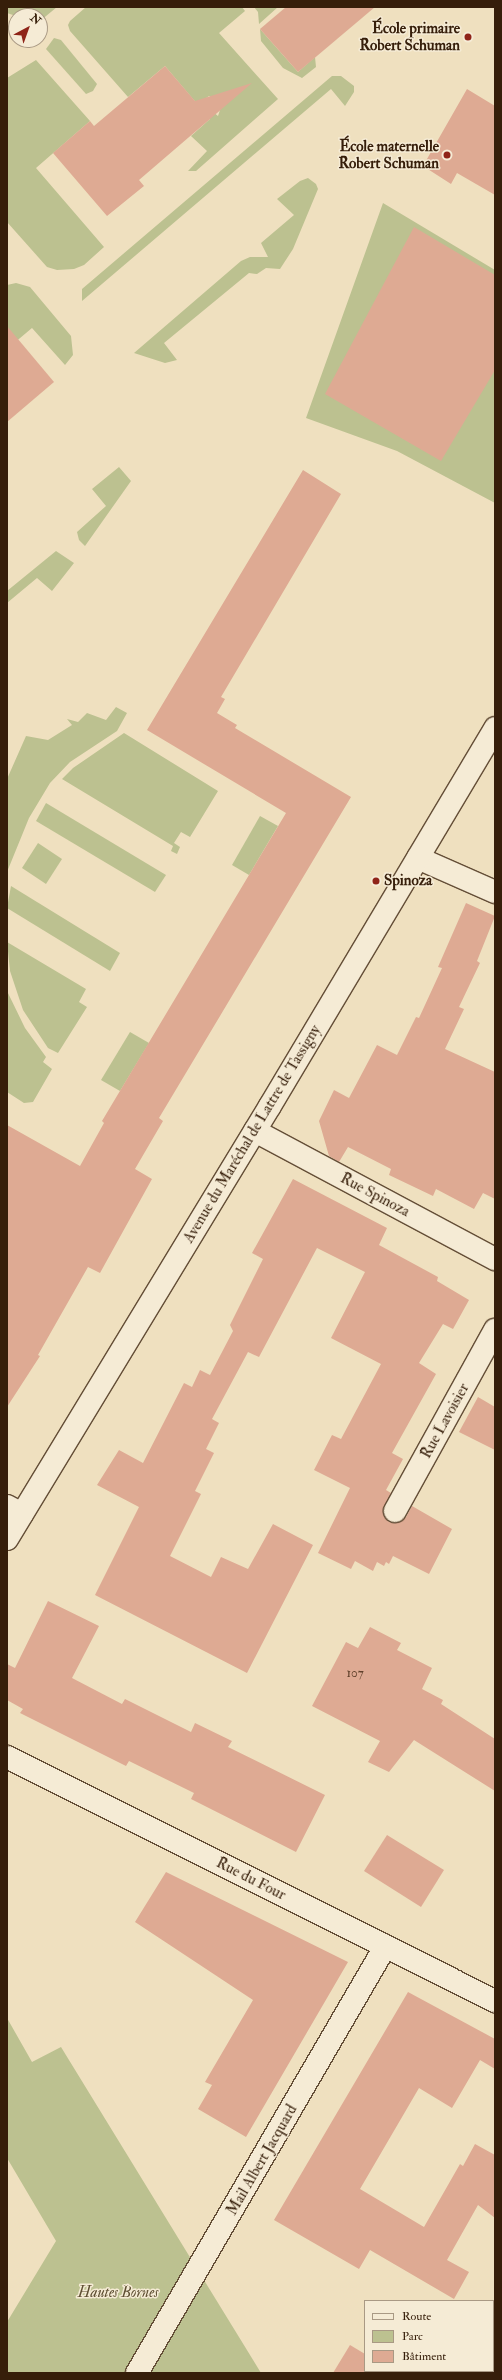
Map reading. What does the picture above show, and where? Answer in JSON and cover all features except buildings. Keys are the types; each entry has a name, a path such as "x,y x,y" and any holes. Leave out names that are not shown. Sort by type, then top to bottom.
{"street":[{"name":"Avenue du Maréchal de Lattre de Tassigny","path":"7,1539 14,1510 255,1131 495,728"},
{"path":"418,858 495,892"},
{"name":"Rue Spinoza","path":"255,1131 495,1259"},
{"name":"Rue Lavoisier","path":"395,1512 495,1330"},
{"name":"Rue du Four","path":"7,1757 495,2001"},
{"name":"Mail Albert Jacquard","path":"137,2373 386,1946"}],"green space":[{"path":"7,7 57,7 48,14 48,8 8,8 7,13"},
{"path":"86,7 242,7 245,11 219,33 278,99 196,171 188,171 207,151 191,136 210,119 165,66 128,97 70,31 68,25 70,21","holes":["209,96 215,99 221,107 218,116 201,102"]},
{"path":"254,7 278,7 259,24 258,12"},
{"path":"260,29 298,72 315,57 316,67 302,78 283,68 261,41"},
{"path":"54,38 61,40 97,84 93,91 86,94 46,49"},
{"path":"36,60 90,121 36,168 104,247 84,265 74,269 57,270 47,267 7,222 7,78"},
{"path":"332,76 341,76 354,86 354,92 345,106 331,89 82,301 82,289"},
{"path":"308,178 316,184 318,189 293,249 280,269 266,268 257,274 249,273 164,343 177,360 165,363 134,353 241,261 250,257 268,257 261,243 294,215 277,199 300,181"},
{"path":"383,203 495,270 495,503 397,451 306,418"},
{"path":"16,283 30,287 71,336 73,355 65,365 32,328 7,349 7,285"},
{"path":"119,467 131,481 85,546 79,540 77,532 106,506 92,489"},
{"path":"56,551 74,563 52,591 37,578 7,603 7,591"},
{"path":"116,707 127,713 117,731 70,762 50,783 29,818 7,872 7,779 26,736 48,740 72,725 67,719 78,722 87,713 106,720"},
{"path":"124,733 218,791 190,837 181,832 174,843 180,847 177,854 171,851 173,846 62,779 73,768"},
{"path":"46,803 166,875 155,892 36,821"},
{"path":"260,816 278,826 249,875 232,865"},
{"path":"38,843 62,859 46,884 22,868"},
{"path":"11,886 120,953 110,971 7,908"},
{"path":"7,942 86,989 79,1002 87,1007 58,1053 48,1048 23,1010 10,971"},
{"path":"7,991 25,1028 46,1057 43,1062 52,1069 33,1102 24,1103 7,1092"},
{"path":"130,1032 149,1043 120,1091 101,1080"},
{"name":"Hautes Bornes","path":"7,2018 32,2062 61,2047 261,2373 7,2373 7,2322 56,2241 7,2158"}],"place":[{"name":"École primaire Robert Schuman","path":"468,37"},
{"name":"École maternelle Robert Schuman","path":"447,155"},
{"name":"Spinoza","path":"376,881"}]}
